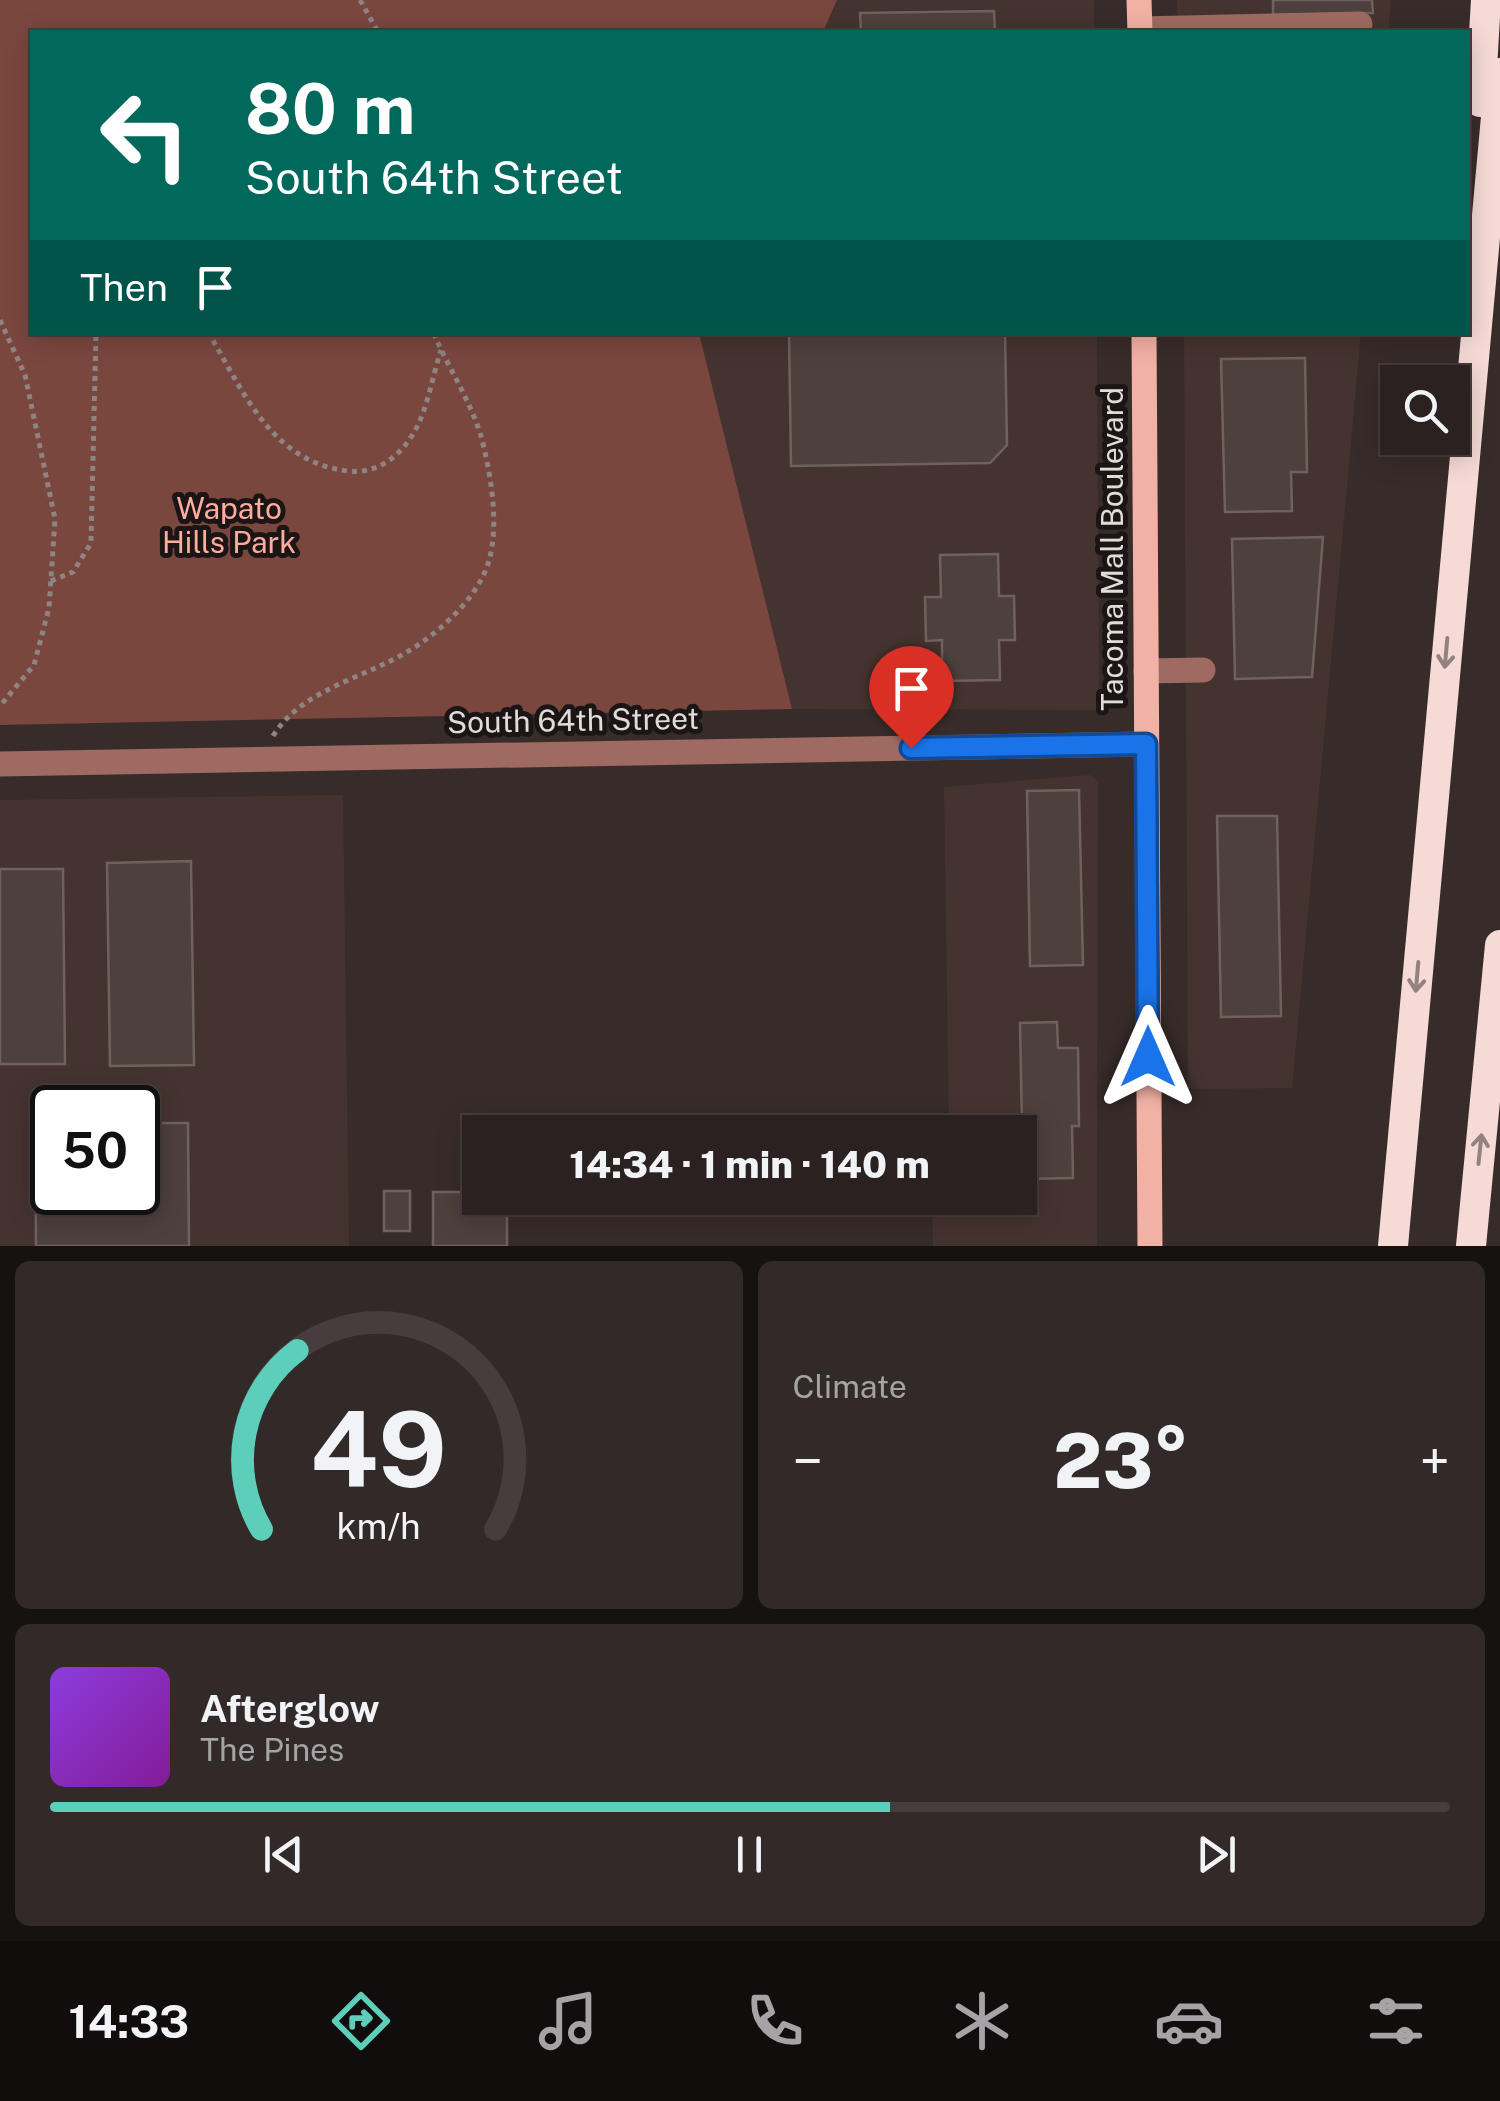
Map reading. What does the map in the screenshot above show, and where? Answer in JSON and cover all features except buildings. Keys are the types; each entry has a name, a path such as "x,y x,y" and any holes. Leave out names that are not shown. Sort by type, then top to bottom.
{"highway":[{"path":"1470,278 1486,0"},
{"path":"1393,1246 1500,72"},
{"path":"1454,556 1467,335"},
{"path":"1471,1246 1500,945"}],"main road":[{"path":"1139,0 1140,30"},
{"name":"Tacoma Mall Boulevard","path":"1144,335 1150,1246"}],"street":[{"path":"1140,30 1360,24"},
{"path":"1146,671 1203,670"},
{"name":"South 64th Street","path":"0,764 1146,744"}],"path":[{"path":"360,0 377,30"},
{"path":"0,320 25,374 55,519 49,608 34,665 0,706"},
{"path":"51,581 73,572 90,543 96,335"},
{"path":"210,335 262,421 284,446 322,468 356,472 384,466 414,434 441,350"},
{"path":"258,760 285,717 304,702 399,658 443,626 488,566 492,494 480,435 434,335"}],"shaded area":[{"path":"837,0 1094,0 1094,30 824,30"},
{"path":"1177,0 1391,0 1388,30 1178,30"},
{"path":"699,335 1097,335 1099,702 1095,710 792,709"},
{"path":"1184,335 1361,335 1292,1088 1188,1089"},
{"path":"1090,775 1098,782 1097,1246 933,1246 932,1215 1037,1215 1037,1115 949,1115 944,787"},
{"path":"343,795 349,1246 0,1246 0,800"}],"green space":[{"name":"Wapato Hills Park","path":"0,0 837,0 824,30 30,30 30,335 699,335 792,709 0,725"}],"route":[{"path":"911,748 1146,744 1148,1057"}]}
